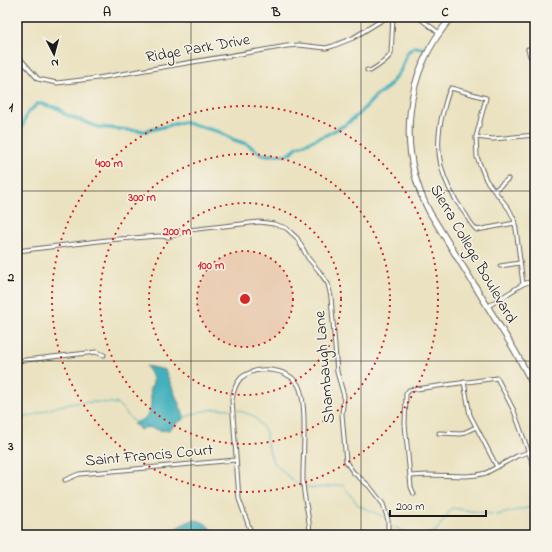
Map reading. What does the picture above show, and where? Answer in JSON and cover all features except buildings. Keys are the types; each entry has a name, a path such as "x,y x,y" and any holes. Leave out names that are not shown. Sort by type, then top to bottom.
{"main road":[{"name":"Sierra College Boulevard","path":"452,17 439,34 424,59 417,77 412,95 408,127 410,157 417,183 427,207 518,356 535,388"}],"street":[{"name":"Ridge Park Drive","path":"17,55 38,79 51,82 65,82 98,78 287,46 299,45 326,48 353,38 387,17"},
{"path":"367,70 370,71 378,66 388,58 390,54 393,17"},
{"path":"418,17 439,34"},
{"path":"528,49 535,64"},
{"path":"515,222 477,230 452,195 440,163 438,142 441,118 451,88 486,98 476,137 477,153 482,171 488,184 507,206 515,222 523,284"},
{"path":"476,137 493,139 535,135"},
{"path":"494,191 508,179"},
{"name":"Shambaugh Lane","path":"17,251 106,240 159,236 169,238 189,230 259,222 274,224 286,228 297,238 308,258 328,284 331,297 337,372 344,396 342,414 346,462 353,472 369,486 383,504 387,514 388,535"},
{"path":"500,266 520,263"},
{"path":"487,307 523,284 535,280"},
{"path":"17,361 96,352 104,355"},
{"path":"252,535 239,499 232,400 233,393 242,378 250,373 263,370 281,371 288,374 297,383 302,395 304,419 303,482 310,524 310,535"},
{"path":"414,494 411,489 405,424 407,392 494,378 499,380 514,411 535,470"},
{"path":"464,382 468,410 497,467"},
{"path":"439,433 461,434 476,428"},
{"path":"410,476 477,475 497,467 517,456 535,450"},
{"name":"Saint Francis Court","path":"65,480 79,474 236,460"}],"water":[{"path":"146,366 165,370 184,416 184,419 168,430 164,431 147,427 140,430 133,424 148,415 151,406 150,388 153,380"},
{"path":"192,520 200,521 206,524 215,535 172,535 176,528"}],"waterway":[{"path":"17,137 27,114 37,104 42,104 60,109 64,114 98,127 146,131 183,122 220,132 234,140 247,144 264,155 285,155 291,153 297,147 345,125 359,114 376,96 388,87 401,70 407,53 414,47 425,49"},
{"path":"17,420 61,406 93,402 118,404 133,421 136,422 142,420"},
{"path":"184,418 206,410 230,409"},
{"path":"238,410 254,416 266,432 266,439 272,460 298,485"},
{"path":"307,487 316,488 343,485 358,505 384,517"},
{"path":"427,535 436,531 452,508 497,515 535,506"},
{"path":"394,527 412,535"}]}
